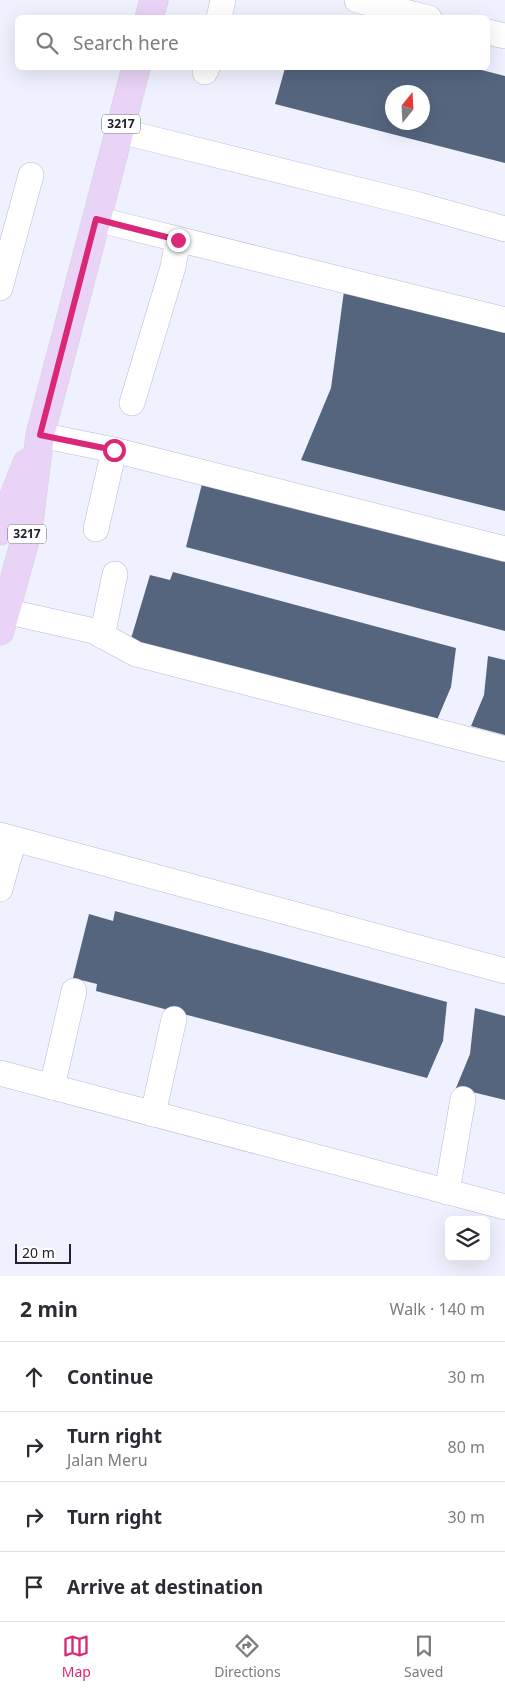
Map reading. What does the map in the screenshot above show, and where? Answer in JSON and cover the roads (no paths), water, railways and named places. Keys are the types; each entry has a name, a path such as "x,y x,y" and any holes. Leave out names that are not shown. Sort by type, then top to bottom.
{"main road":[{"path":"150,15 154,0"},
{"name":"3217","path":"2,621 28,530 40,435 135,70"},
{"name":"3217","path":"0,531 40,435"}],"street":[{"path":"220,15 223,0"},
{"path":"356,0 417,15"},
{"path":"490,32 505,36"},
{"path":"120,131 505,228"},
{"path":"0,288 32,175"},
{"path":"96,219 505,320"},
{"path":"132,403 173,267 178,240"},
{"path":"40,435 114,450 505,549"},
{"path":"96,529 114,450"},
{"path":"102,636 115,574"},
{"path":"2,621 94,631 136,654 505,749"},
{"path":"0,889 7,837 505,971"},
{"path":"52,1087 74,991"},
{"path":"153,1114 174,1019"},
{"path":"0,1073 505,1207"},
{"path":"447,1192 463,1099"}]}
